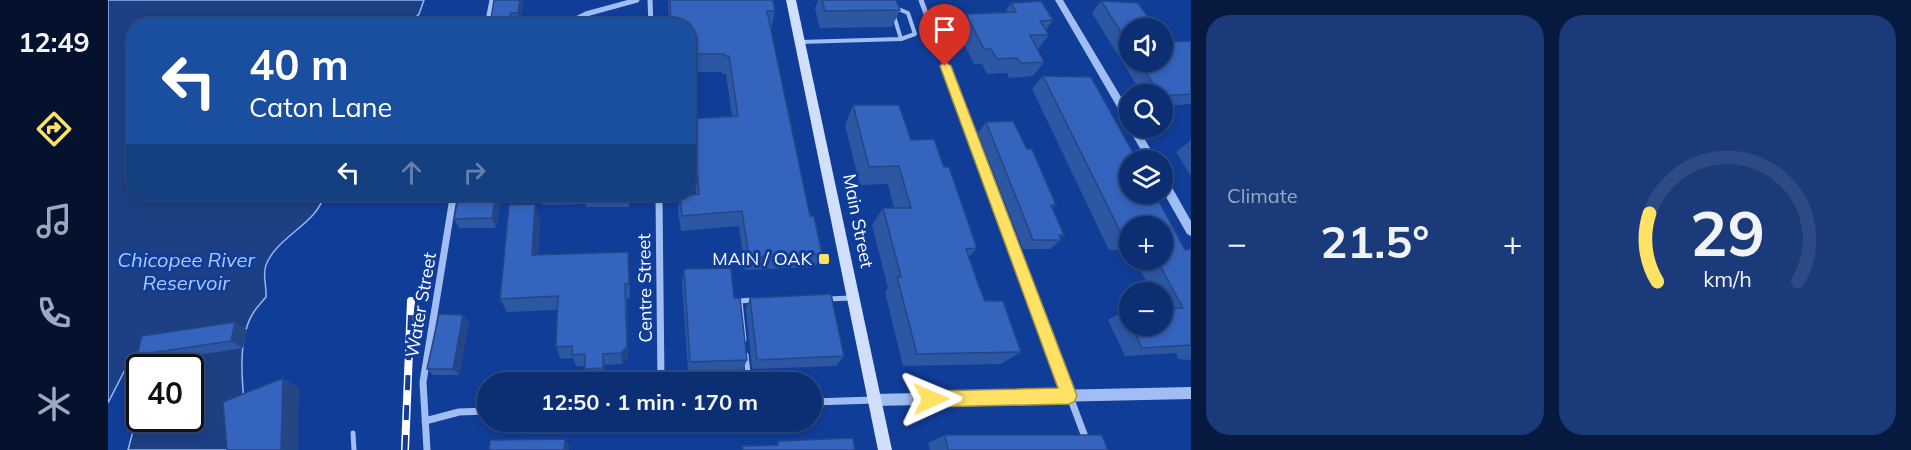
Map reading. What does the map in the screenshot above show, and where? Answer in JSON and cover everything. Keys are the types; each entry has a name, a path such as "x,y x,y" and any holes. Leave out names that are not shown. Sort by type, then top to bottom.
{"main road":[{"name":"Main Street","path":"792,0 885,450"}],"street":[{"path":"489,18 492,0"},
{"path":"578,18 637,0"},
{"path":"650,0 651,18"},
{"path":"921,0 1090,450"},
{"path":"1059,0 1119,102"},
{"path":"1173,199 1191,231"},
{"name":"Water Street","path":"427,450 423,382 453,201"},
{"name":"Centre Street","path":"659,201 661,372"},
{"path":"822,402 1191,393"},
{"path":"425,421 459,412 477,411"}],"lane":[{"path":"801,42 901,39 915,34 908,13 890,6 901,39"},
{"path":"824,299 854,298"},
{"path":"748,372 740,301 764,300"},
{"path":"353,433 354,450"}],"water":[{"name":"Chicopee River Reservoir","path":"108,0 424,0 415,18 126,18 126,201 322,201 306,222 271,255 265,269 266,297 253,313 246,329 242,381 250,450 128,450 133,432 204,432 204,354 153,354 156,344 133,354 126,354 126,368 108,403"}],"building":[{"path":"494,0 520,0 518,13 511,13 510,18 491,18"},
{"path":"670,0 773,0 775,11 767,11 810,216 814,216 822,254 749,257 742,211 682,216 680,201 696,201 696,194 699,194 696,119 738,116 729,56 696,54 696,18 671,18"},
{"path":"822,0 896,0 900,10 825,11"},
{"path":"1041,1 1053,20 1040,21 1049,35 1030,35 1044,62 1020,63 1017,58 997,59 991,49 984,49 966,14 1016,12 1011,3"},
{"path":"1101,1 1138,3 1149,18 1119,18 1119,29"},
{"path":"1191,41 1191,94 1173,95 1173,84 1153,84 1146,72 1173,72 1173,42"},
{"path":"1043,76 1091,77 1119,128 1119,138 1125,138 1131,150 1119,150 1119,204 1160,204 1167,216 1119,216 1119,229"},
{"path":"853,105 899,105 911,140 934,139 944,167 949,167 977,248 966,249 985,301 1003,301 1021,352 917,354 897,277 901,277 883,208 911,208 899,166 869,167"},
{"path":"1013,121 1027,149 1032,149 1056,205 1051,205 1064,235 1059,235 1061,240 1033,240 986,122"},
{"path":"458,201 495,201 492,218 454,219"},
{"path":"535,204 532,255 628,252 629,284 625,284 627,347 621,353 603,354 603,368 585,369 585,354 572,355 572,346 556,347 558,296 500,299 509,205"},
{"path":"1173,228 1185,250 1191,249 1191,345 1142,348 1137,336 1173,336 1173,308 1183,308 1173,290 1173,282 1169,282 1162,270 1173,270"},
{"path":"731,268 734,298 740,298 747,360 690,362 684,269"},
{"path":"831,294 844,356 757,360 750,298"},
{"path":"439,314 463,315 453,369 427,369"},
{"path":"235,322 231,341 137,354 142,336"},
{"path":"283,378 281,450 227,450 223,402"},
{"path":"945,435 1102,435 1108,450 948,450"},
{"path":"853,438 855,450 743,450 742,446 778,445 778,441"},
{"path":"565,439 564,450 489,450 490,440"}],"railway":[{"path":"405,450 411,301"}],"place":[{"name":"MAIN / OAK","path":"824,259"}],"route":[{"path":"931,399 1069,396 945,66"}]}
